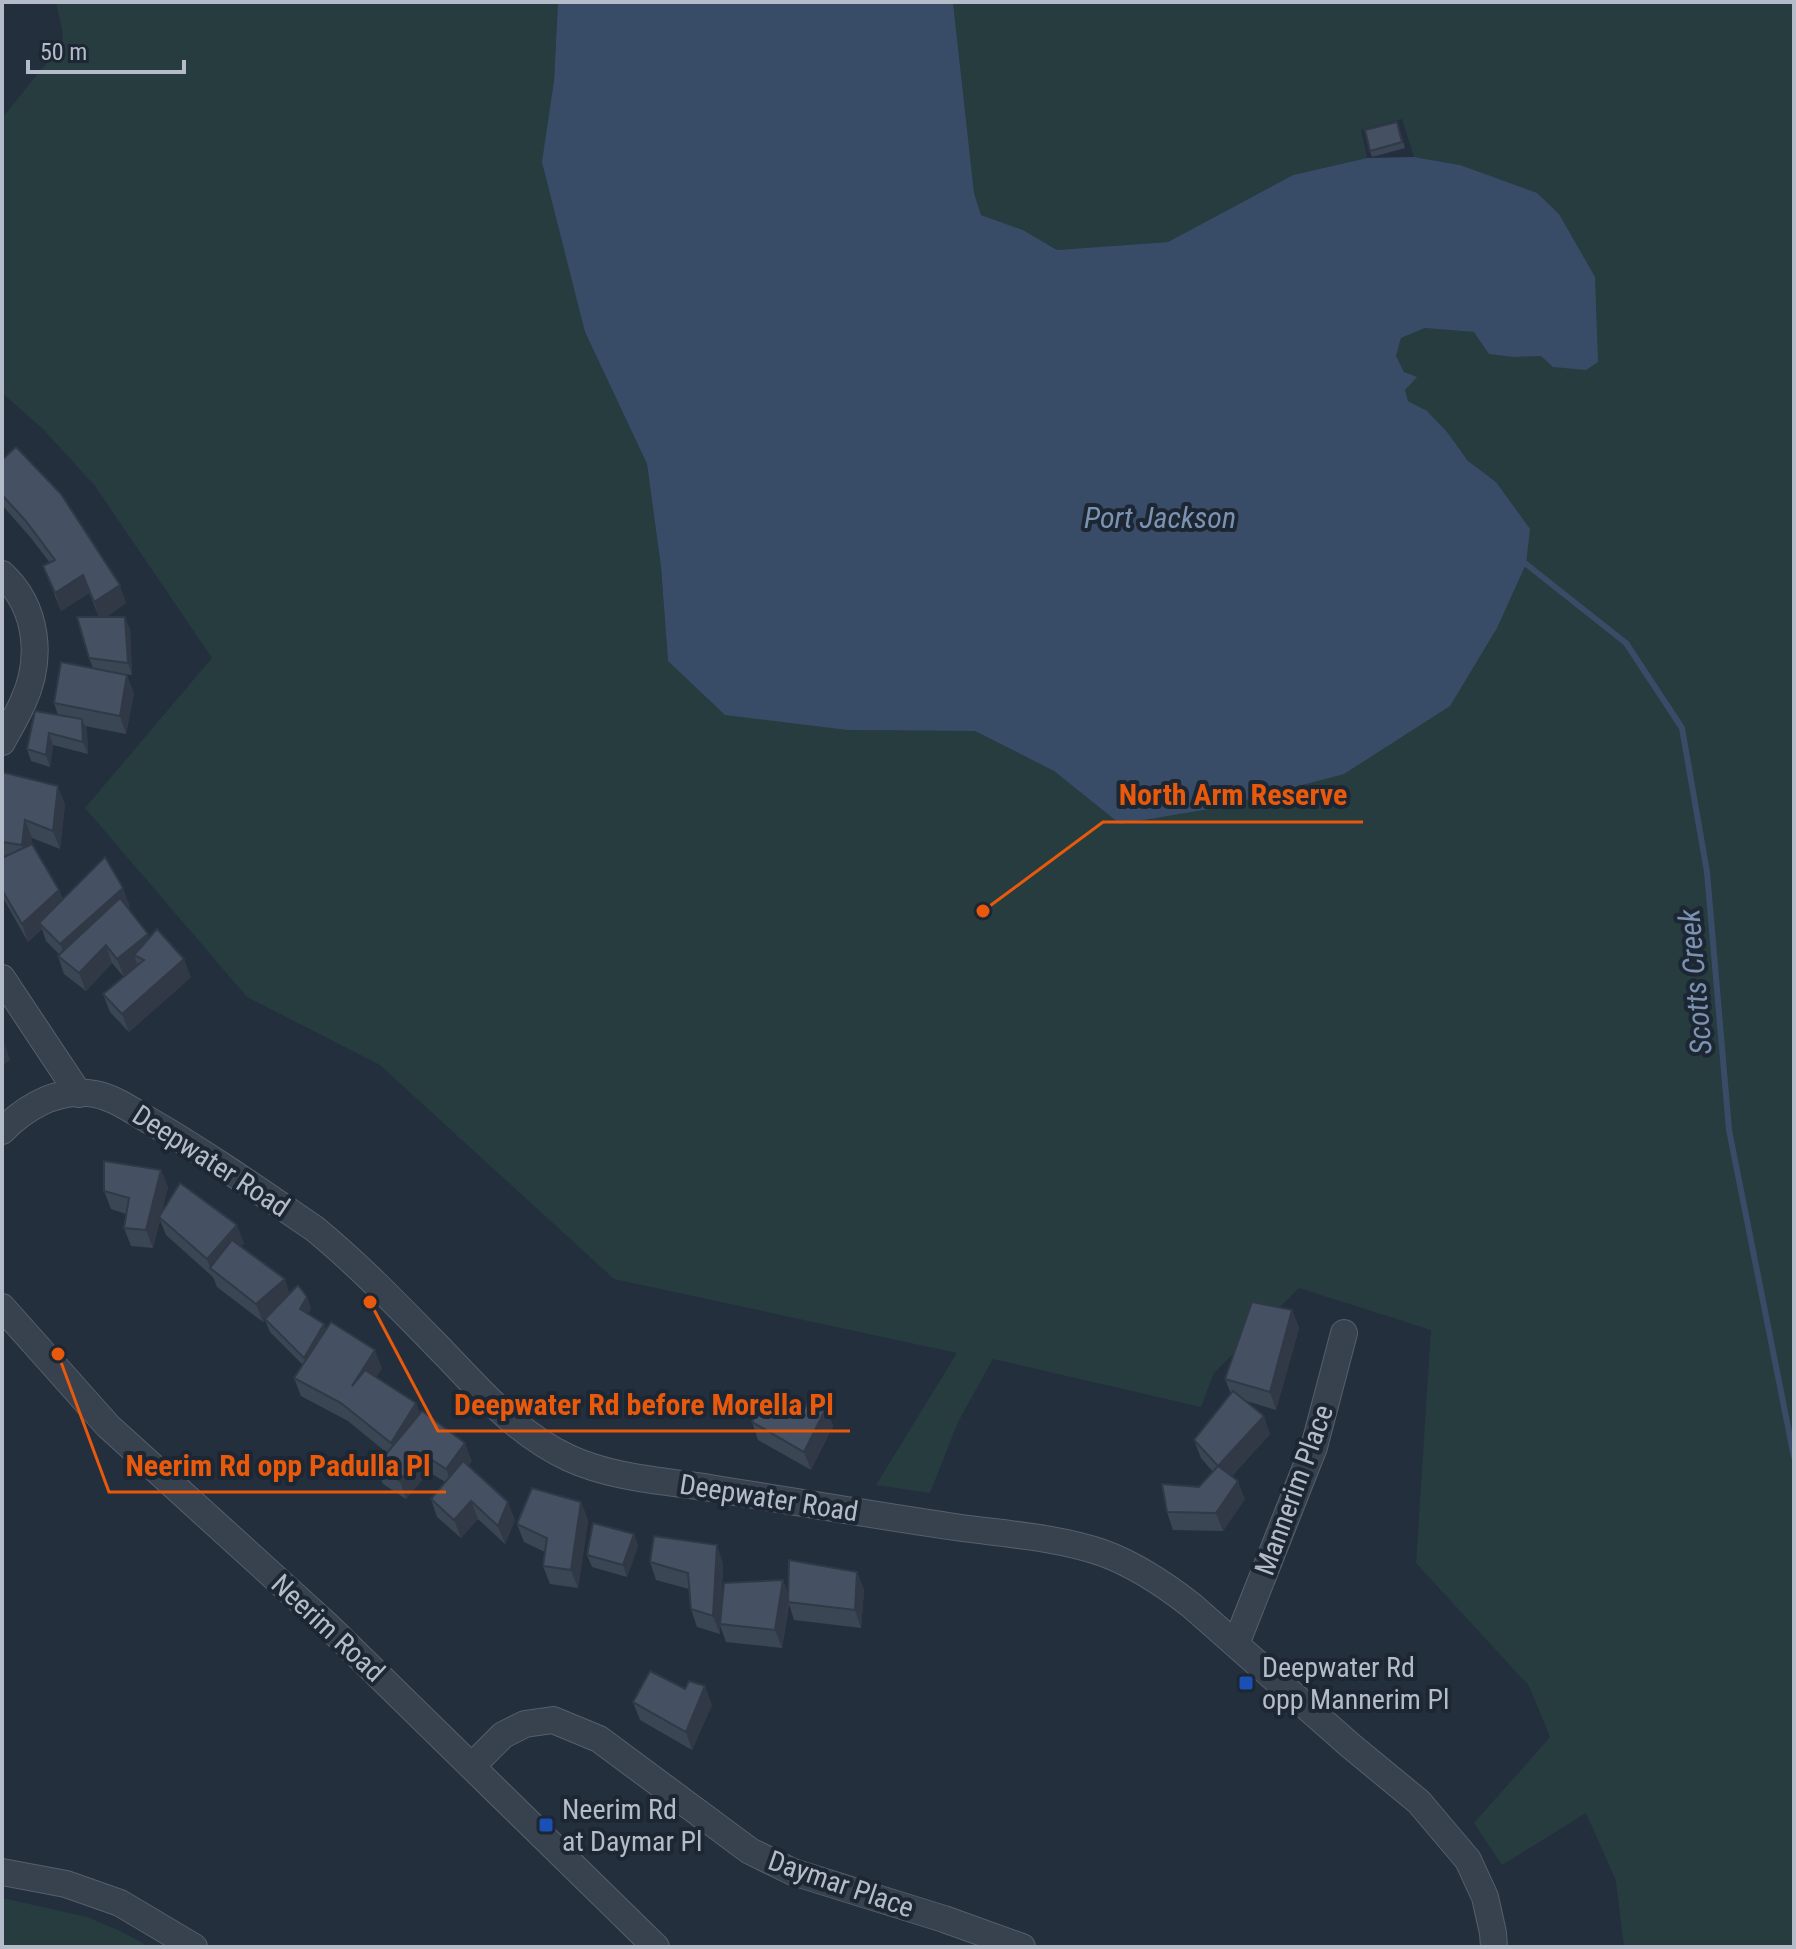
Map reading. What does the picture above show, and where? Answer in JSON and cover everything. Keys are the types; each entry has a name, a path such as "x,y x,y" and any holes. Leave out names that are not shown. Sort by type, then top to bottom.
{"street":[{"path":"2,574 11,582 30,613 36,642 33,669 24,700 2,742"},
{"path":"2,978 79,1094"},
{"name":"Deepwater Road","path":"2,1131 14,1118 43,1100 95,1094 116,1101 175,1135 315,1229 407,1315 504,1414 536,1440 592,1467 645,1479 1040,1539 1103,1553 1165,1584 1419,1802 1468,1860 1485,1897 1494,1947"},
{"name":"Neerim Road","path":"2,1307 108,1426 326,1624 656,1947"},
{"name":"Mannerim Place","path":"1236,1644 1314,1447 1344,1333"},
{"name":"Daymar Place","path":"472,1766 503,1735 525,1724 553,1720 599,1739 750,1851 793,1872 1022,1947"},
{"path":"2,1872 66,1884 120,1903 194,1947"}],"green space":[{"path":"56,2 558,2 554,81 585,332 647,464 661,567 668,661 848,730 975,731 1054,771 1120,824 1496,482 1469,462 1434,420 1408,401 1404,372 1396,356 1401,338 1425,328 1475,332 1514,357 1541,356 1460,165 1414,157 1402,119 1361,130 1367,158 1293,175 1168,242 1057,250 1023,230 981,215 974,193 953,2 1794,2 1794,1947 1624,1947 1616,1881 1586,1813 1502,1865 1474,1823 1550,1737 1529,1686 1416,1563 1431,1330 1299,1288 1214,1373 1201,1407 993,1359 958,1422 930,1493 876,1485 957,1353 614,1279 380,1065 247,997 85,808 212,658 95,486 43,429 2,393 2,118 63,43"},
{"path":"2,1898 87,1917 150,1947 2,1947"}],"water":[{"name":"Port Jackson","path":"558,2 953,2 974,193 981,215 1023,230 1057,250 1168,242 1293,175 1367,158 1414,157 1460,165 1537,193 1559,214 1595,277 1598,362 1586,370 1553,367 1541,356 1489,354 1474,332 1425,328 1401,338 1396,356 1404,372 1417,377 1405,390 1408,401 1427,411 1468,461 1496,482 1530,529 1526,564 1497,628 1450,706 1344,774 1215,808 1120,824 1054,771 975,731 848,730 725,715 668,661 661,567 647,464 585,332 542,162 554,81"}],"building":[{"path":"1397,122 1402,142 1370,151 1365,130"},
{"path":"16,447 61,494 120,585 94,602 83,575 55,593 43,566 55,560 2,495 2,460"},
{"path":"77,617 125,617 128,663 89,658"},
{"path":"61,662 127,675 120,716 54,703"},
{"path":"35,711 82,719 83,742 49,733 46,755 27,749"},
{"path":"2,772 58,786 53,831 25,820 22,845 2,842"},
{"path":"32,844 59,890 22,924 2,890 2,858"},
{"path":"105,857 123,888 60,944 39,923"},
{"path":"120,898 148,934 117,959 106,945 79,973 58,956"},
{"path":"157,929 184,959 122,1014 103,994 144,960 134,955"},
{"path":"104,1161 161,1170 146,1230 124,1228 129,1198 104,1191"},
{"path":"180,1183 237,1225 207,1259 159,1217"},
{"path":"232,1240 285,1279 256,1304 210,1268"},
{"path":"298,1285 307,1297 300,1309 324,1324 304,1358 265,1319"},
{"path":"1252,1302 1292,1310 1270,1392 1225,1379"},
{"path":"331,1322 375,1350 352,1386 365,1370 416,1403 391,1443 341,1403 294,1378"},
{"path":"1233,1391 1264,1416 1218,1466 1194,1440"},
{"path":"767,1395 800,1416 810,1399 826,1408 804,1452 752,1422"},
{"path":"422,1411 465,1443 446,1469 423,1454 400,1481 376,1466"},
{"path":"463,1461 508,1502 498,1526 471,1501 454,1520 431,1499"},
{"path":"1218,1466 1238,1481 1216,1513 1167,1512 1162,1484 1199,1487"},
{"path":"532,1488 581,1502 571,1570 543,1566 547,1538 517,1524"},
{"path":"593,1523 634,1534 623,1565 587,1555"},
{"path":"654,1536 717,1545 713,1616 691,1609 688,1573 650,1562"},
{"path":"789,1560 857,1572 855,1610 788,1602"},
{"path":"783,1580 775,1630 720,1624 724,1583"},
{"path":"650,1671 685,1689 689,1681 705,1686 686,1732 633,1702"}],"waterway":[{"name":"Scotts Creek","path":"1526,564 1626,643 1682,728 1707,872 1729,1130 1794,1457"}],"place":[{"name":"North Arm Reserve","path":"983,911"},
{"name":"Deepwater Rd before Morella Pl","path":"370,1302"},
{"name":"Neerim Rd opp Padulla Pl","path":"58,1354"},
{"name":"Deepwater Rd opp Mannerim Pl","path":"1246,1683"},
{"name":"Neerim Rd at Daymar Pl","path":"546,1825"}]}
